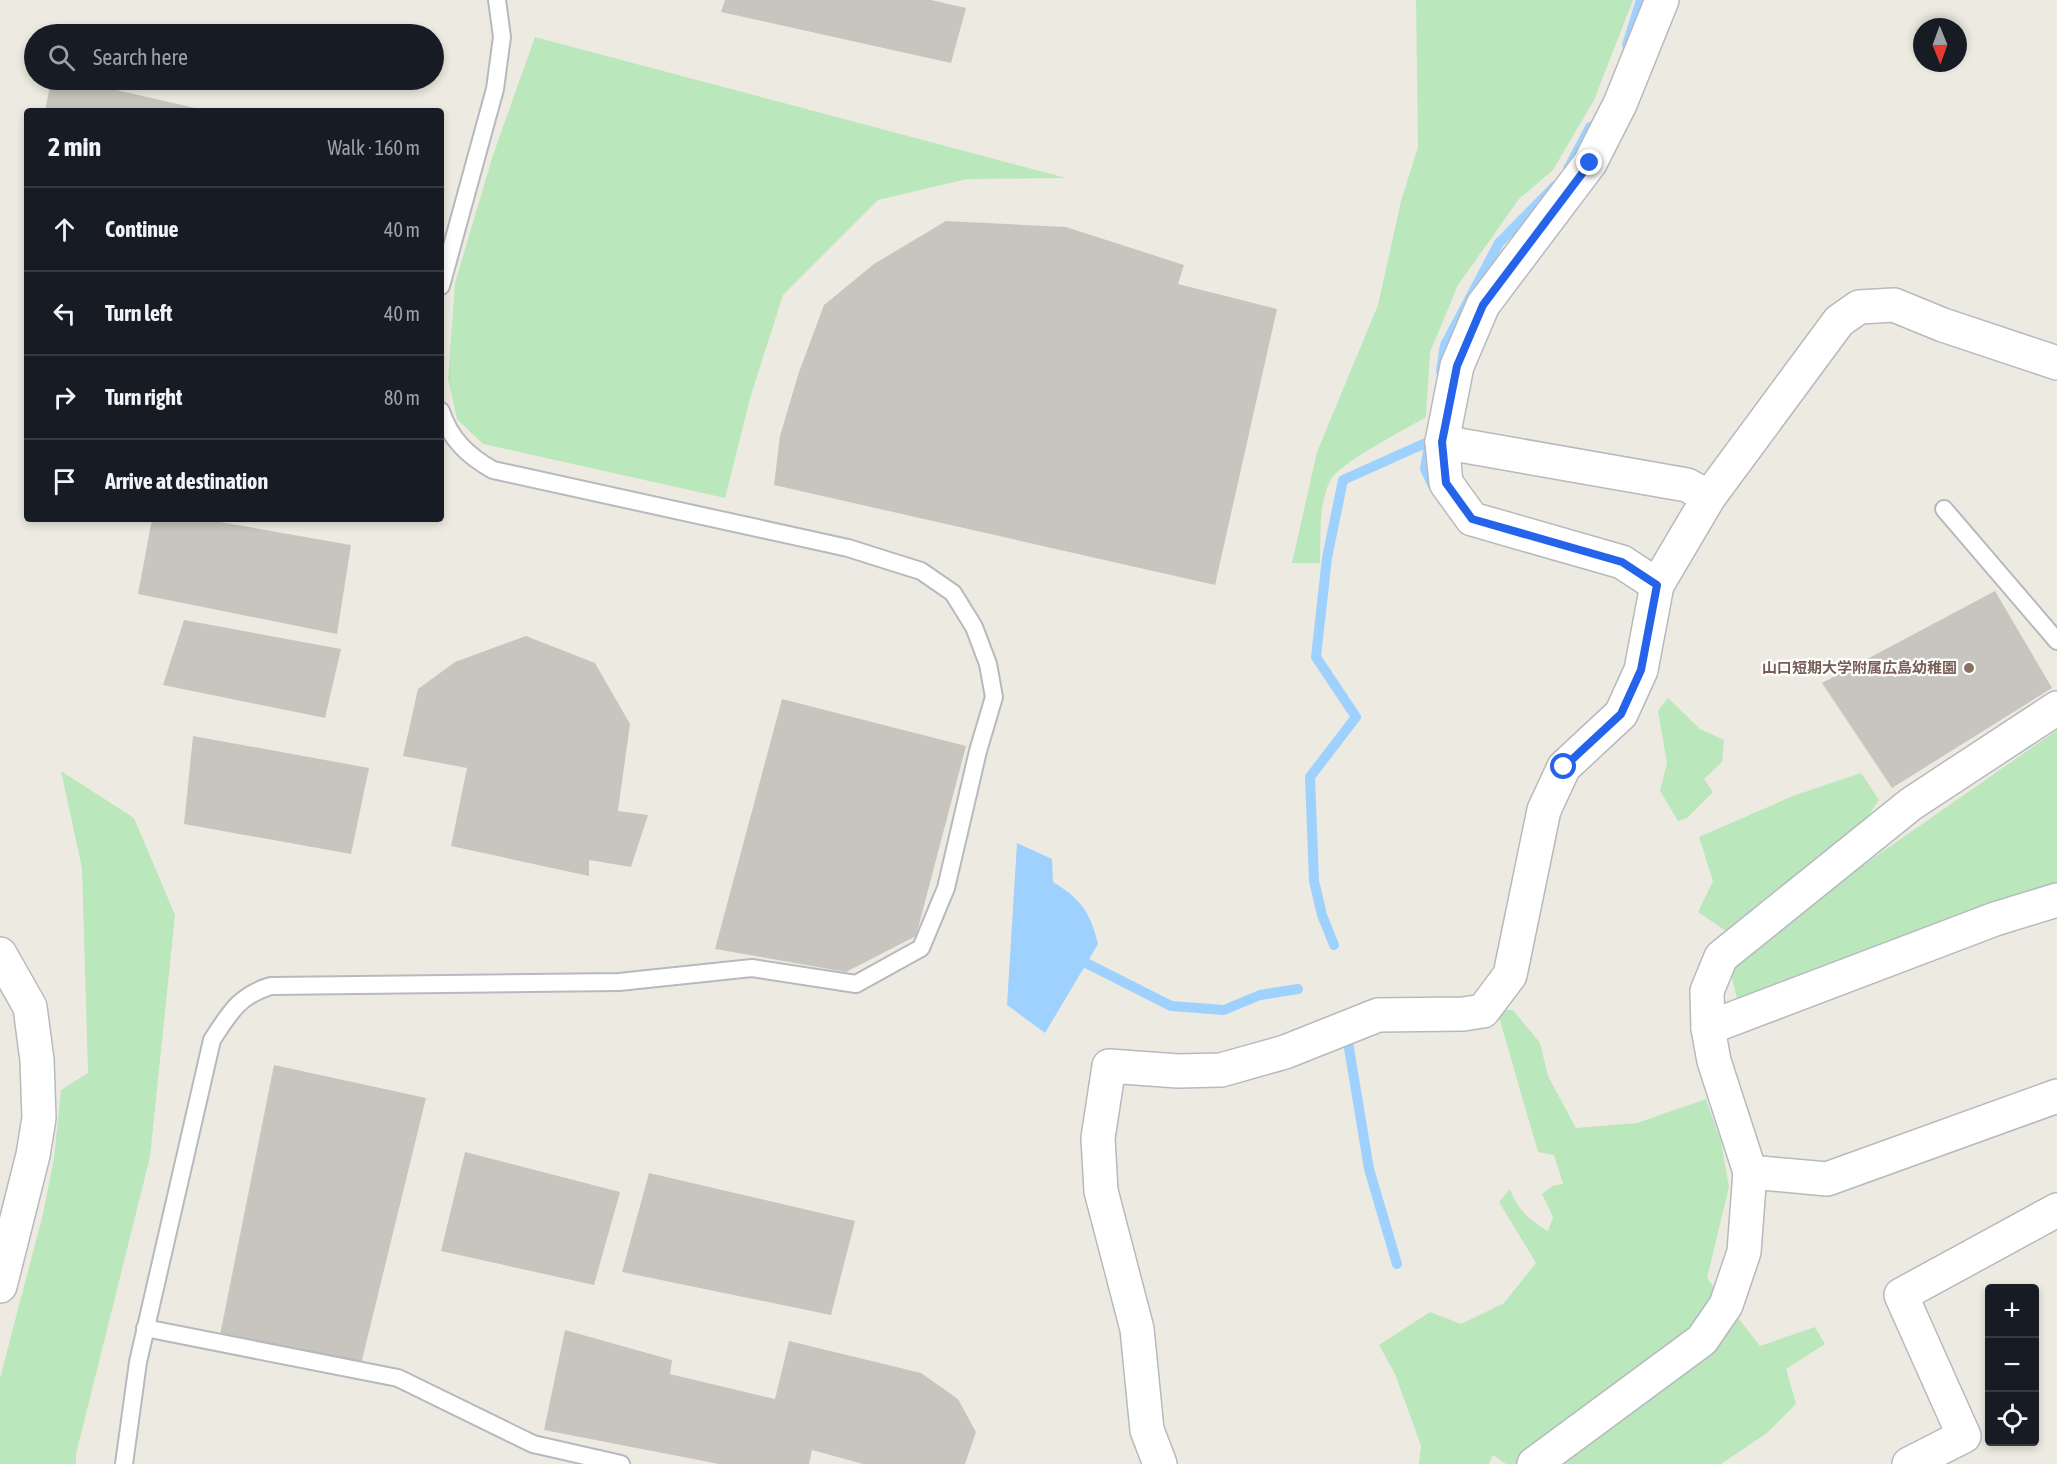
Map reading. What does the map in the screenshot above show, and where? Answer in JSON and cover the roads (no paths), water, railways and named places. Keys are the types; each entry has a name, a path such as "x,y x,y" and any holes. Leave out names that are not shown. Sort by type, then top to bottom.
{"street":[{"path":"1657,585 1622,562 1472,519 1446,483 1442,442 1457,366 1483,305 1590,163 1620,104 1662,0"},
{"path":"1160,1464 1147,1430 1137,1329 1101,1191 1098,1138 1109,1066 1178,1071 1221,1070 1285,1052 1377,1015 1463,1014 1483,1011 1510,975 1544,810 1564,767 1621,714 1641,670 1657,585 1709,497 1839,321 1859,307 1894,305 1966,333 2057,363"},
{"path":"1442,442 1687,485 1709,497"},
{"path":"1534,1464 1702,1340 1726,1305 1744,1252 1750,1172 1714,1061 1708,1028 1707,991 1721,957 1911,804 2057,708"},
{"path":"1708,1028 1995,919 2057,900"},
{"path":"0,954 30,1007 37,1060 39,1118 33,1155 0,1286"},
{"path":"1750,1172 1827,1179 2057,1096"},
{"path":"1909,1464 1964,1436 1901,1295 2057,1210"}],"lane":[{"path":"444,275 495,89 502,36 497,0"},
{"path":"124,1464 136,1372 212,1040 233,1008 252,991 271,986 619,982 752,968 856,984 921,948 946,888 978,751 994,697 988,664 974,627 953,593 921,571 848,548 493,470 470,457 447,429 444,420"},
{"path":"1944,509 2057,641"},
{"path":"146,1328 398,1378 533,1444 621,1464"}],"water":[{"path":"1017,843 1052,859 1053,882 1083,907 1092,923 1098,944 1045,1033 1007,1005"}],"waterway":[{"path":"1627,45 1641,0"},
{"path":"1568,169 1590,127"},
{"path":"1441,371 1445,345 1499,243 1555,186"},
{"path":"1334,945 1322,915 1314,881 1310,777 1356,717 1316,657 1327,558 1343,480 1430,441"},
{"path":"1429,445 1425,469 1434,488"},
{"path":"1086,963 1171,1006 1224,1010 1260,995 1298,989"},
{"path":"1347,1036 1369,1169 1397,1264"}],"place":[{"name":"山口短期大学附属広島幼稚園","path":"1969,668"}]}
